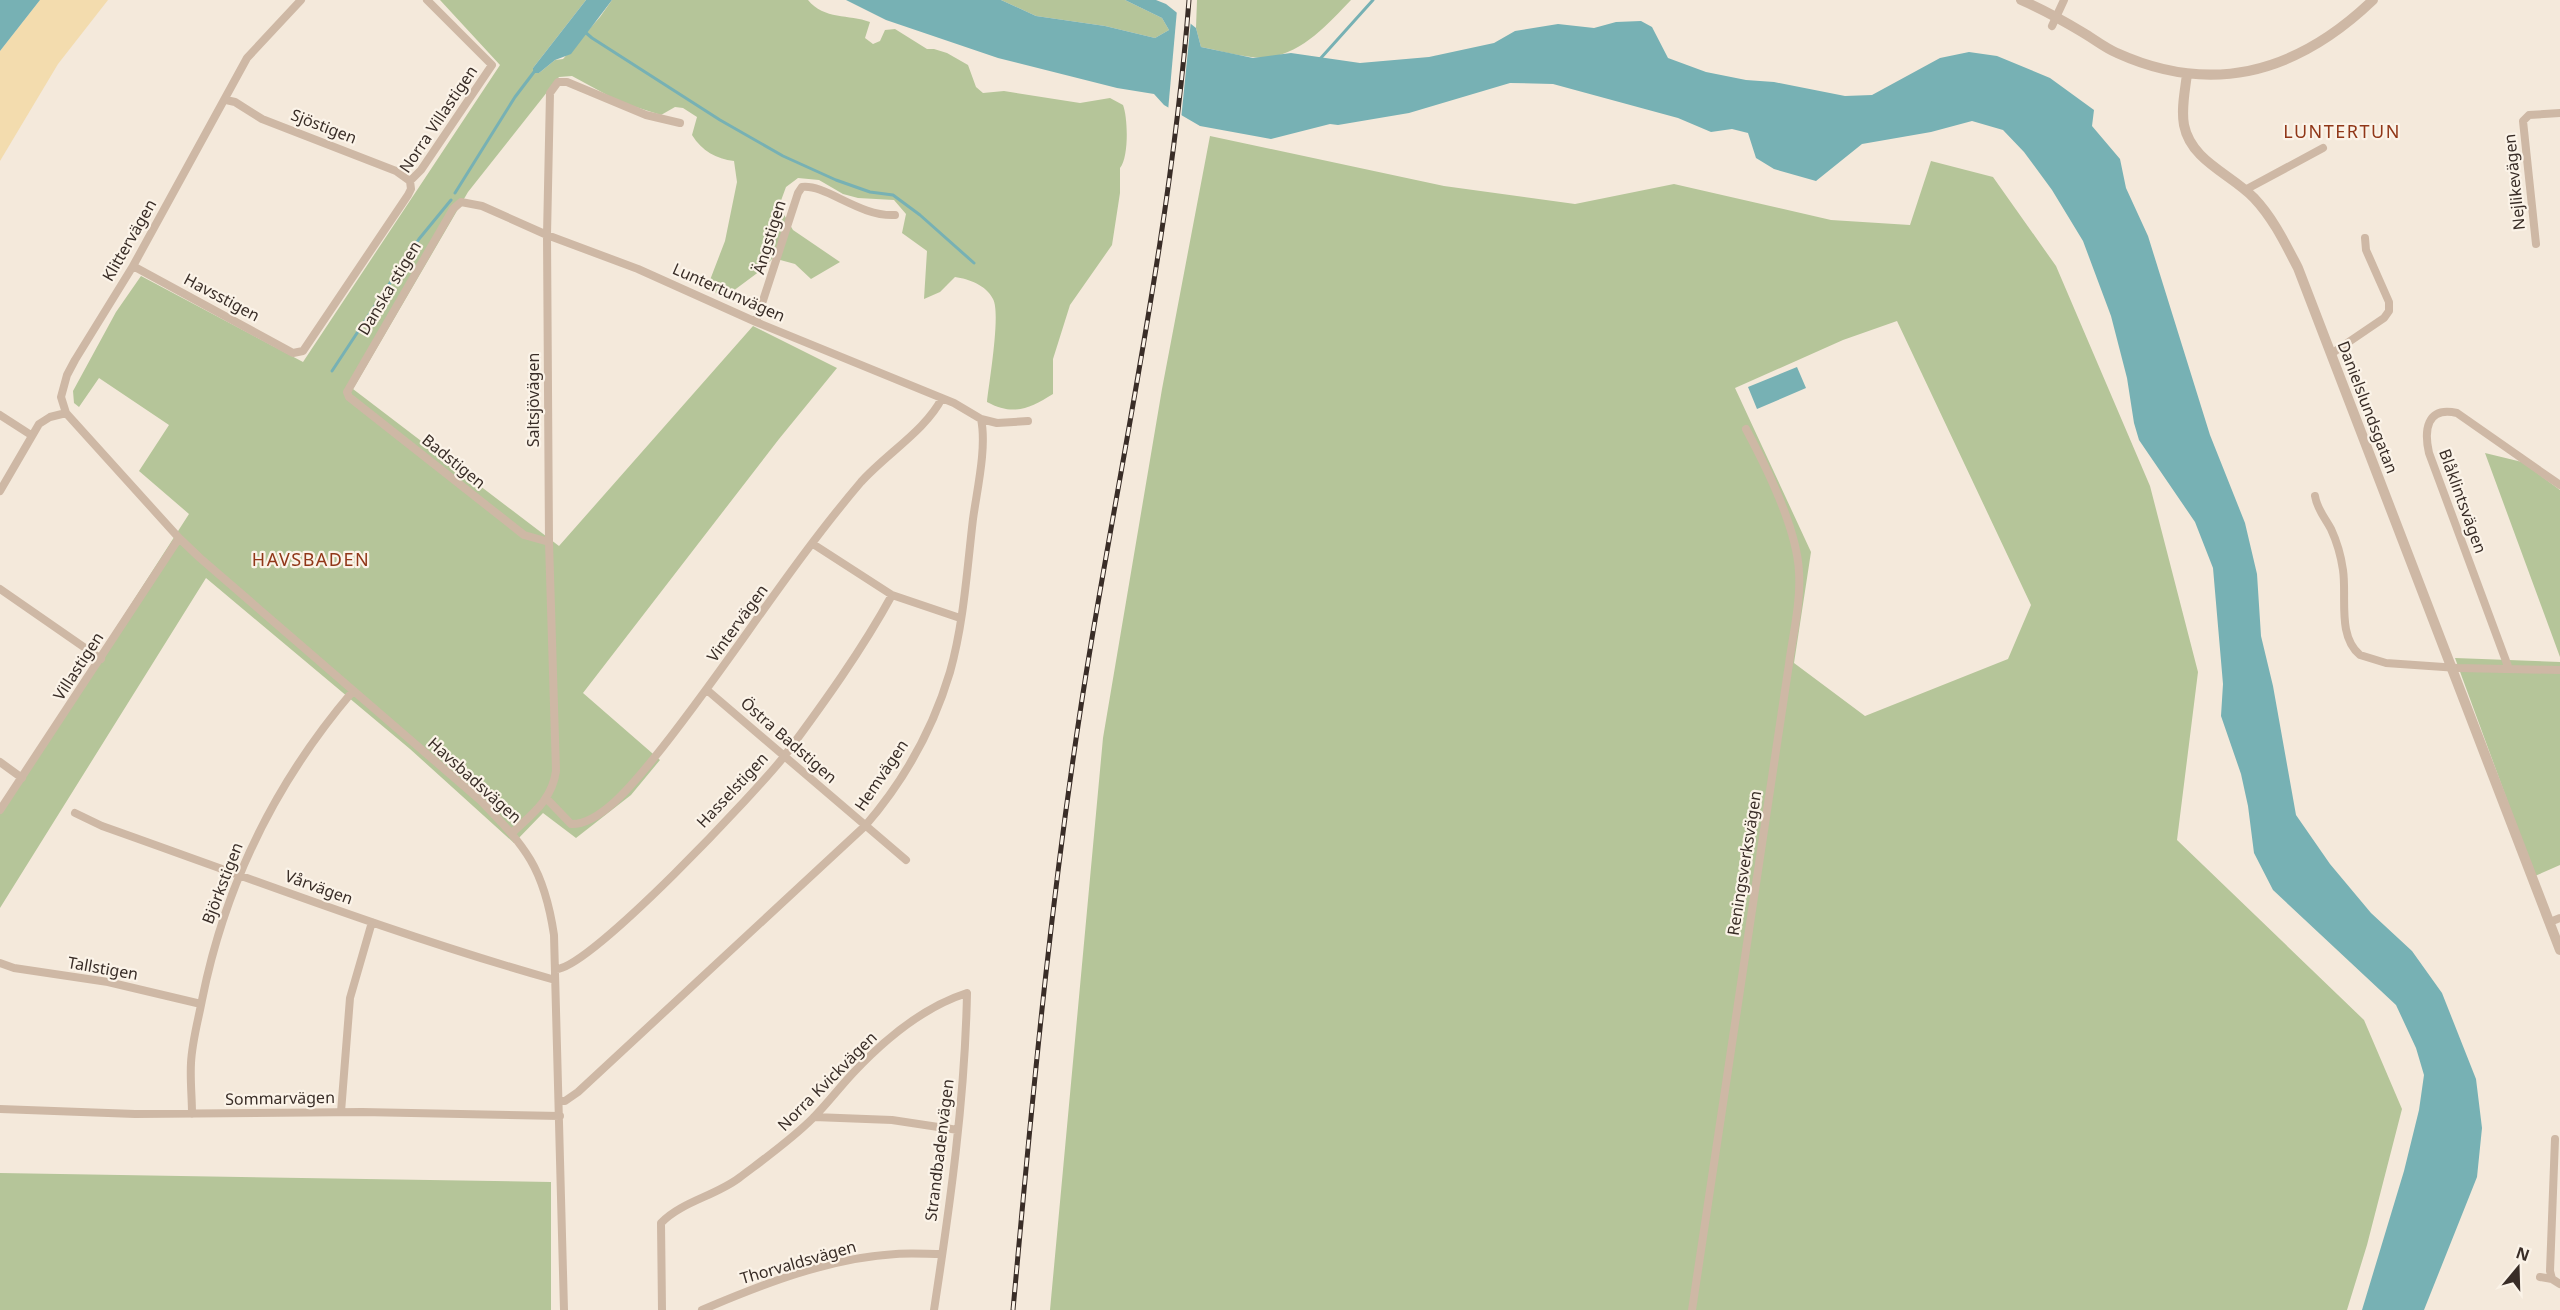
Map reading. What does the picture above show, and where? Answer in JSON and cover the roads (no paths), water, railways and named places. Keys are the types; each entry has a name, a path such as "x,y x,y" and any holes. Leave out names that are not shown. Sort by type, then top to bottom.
{"street":[{"name":"Klittervägen","path":"66,413 61,397 67,375 133,266 247,58 301,0"},
{"name":"Norra Villastigen","path":"297,353 303,351 408,195 411,189 410,181 421,170 492,65 427,0"},
{"path":"2021,0 2054,22 2115,52 2149,65 2187,74 2213,76 2261,69 2283,60 2336,31 2373,0"},
{"path":"2054,22 2064,0"},
{"name":"Danielslundsgatan","path":"2187,74 2183,114 2187,136 2203,158 2261,205 2298,268 2452,668 2555,920 2560,950"},
{"name":"Saltsjövägen","path":"512,833 540,807 552,790 556,771 549,542 547,235 550,98 558,82 567,82 646,115 680,123"},
{"name":"Sjöstigen","path":"226,100 235,102 262,119 396,171 410,181"},
{"name":"Nejlikevägen","path":"2536,244 2523,120 2529,115 2560,113"},
{"path":"2245,190 2322,148"},
{"name":"Ängstigen","path":"756,322 798,193 802,187 817,189 855,207 881,216 895,215"},
{"name":"Luntertunvägen","path":"461,202 482,206 547,235 638,269 756,322 942,398 974,412 981,419"},
{"name":"Danska stigen","path":"347,392 453,210 461,202"},
{"path":"2331,354 2384,318 2389,311 2389,302 2366,250 2365,238"},
{"name":"Havsstigen","path":"133,266 297,353"},
{"name":"Badstigen","path":"347,392 349,397 524,535 549,542"},
{"name":"Vintervägen","path":"546,798 571,824 582,824 595,818 640,775 707,690 813,544 861,483 886,456 924,423 942,398"},
{"path":"0,491 39,424 50,417 66,413"},
{"name":"Havsbadsvägen","path":"66,413 179,538 480,801 512,833 540,876 554,935 556,969 564,1310"},
{"name":"Blåklintsvägen","path":"2509,669 2430,453 2426,434 2429,422 2440,413 2457,413 2560,485"},
{"path":"0,415 31,435"},
{"path":"981,419 997,423 1028,421"},
{"name":"Hemvägen","path":"559,1101 565,1101 578,1092 865,826 892,793 909,766 925,736 950,670 960,618 980,464 981,419"},
{"name":"Reningsverksvägen","path":"1692,1310 1789,664 1799,573 1796,544 1764,462 1746,429"},
{"path":"2315,496 2318,507 2339,549 2344,573 2348,637 2355,651 2366,659 2386,663 2452,668 2560,670"},
{"name":"Villastigen","path":"0,810 179,538"},
{"path":"813,544 892,595 960,618"},
{"path":"0,589 101,659"},
{"name":"Hasselstigen","path":"556,969 564,969 612,934 645,903 784,755 869,634 892,595"},
{"name":"Östra Badstigen","path":"707,690 906,860"},
{"name":"Björkstigen","path":"192,1114 191,1064 201,1004 217,937 239,874 279,792 328,720 353,691"},
{"path":"0,762 21,778"},
{"name":"Vårvägen","path":"75,813 102,826 372,922 482,959 555,980"},
{"path":"341,1112 350,998 372,922"},
{"name":"Tallstigen","path":"0,963 14,968 108,982 201,1004"},
{"name":"Norra Kvickvägen","path":"662,1310 659,1232 661,1223 668,1216 725,1188 787,1142 814,1117 854,1072 903,1028 932,1007 967,993"},
{"name":"Strandbadenvägen","path":"934,1310 958,1130 966,1048 967,993"},
{"name":"Sommarvägen","path":"0,1109 192,1114 341,1112 560,1116"},
{"path":"814,1117 892,1119 958,1130"},
{"path":"2555,1139 2550,1271 2556,1282"},
{"name":"Thorvaldsvägen","path":"702,1310 763,1284 848,1260 895,1254 942,1254"},
{"path":"2540,1277 2556,1282"}],"water":[{"path":"0,0 40,0 0,51"},
{"path":"586,0 612,0 571,54 555,60 539,73 533,73 533,68"},
{"path":"846,0 1001,0 1036,16 1105,26 1155,38 1169,30 1162,18 1125,0 1156,0 1166,4 1196,28 1201,47 1253,58 1291,53 1360,63 1429,57 1494,43 1515,31 1558,24 1594,28 1616,22 1641,21 1652,27 1668,58 1706,72 1746,80 1774,82 1845,96 1872,95 1940,58 1969,52 1997,56 2050,78 2094,110 2092,126 2120,159 2126,188 2148,236 2210,435 2245,523 2257,574 2261,636 2273,686 2296,815 2330,864 2371,913 2412,951 2442,993 2476,1079 2482,1128 2477,1177 2424,1310 2362,1310 2404,1171 2419,1110 2424,1075 2416,1048 2396,1005 2273,890 2254,853 2241,774 2221,716 2223,684 2213,568 2195,522 2139,440 2127,378 2111,316 2083,241 2052,190 2024,152 2003,130 1972,121 1931,132 1862,144 1816,181 1774,169 1756,158 1748,133 1732,129 1711,132 1678,118 1553,84 1510,83 1409,113 1338,125 1330,124 1271,139 1200,126 1164,105 1154,94 1117,88 998,58 886,20"},
{"path":"1797,367 1806,388 1757,409 1748,387"}],"waterway":[{"path":"1320,59 1373,0"},
{"path":"585,32 720,120 783,156 836,180 870,192 893,195 920,215 974,263"},
{"path":"455,193 515,97 534,72"},
{"path":"332,371 419,239 451,200"}],"railway":[{"path":"1013,1310 1037,1060 1066,810 1091,644 1160,242 1172,162 1189,0"}],"district":[{"name":"LUNTERTUN","path":"2342,132"},
{"name":"HAVSBADEN","path":"311,560"}]}
